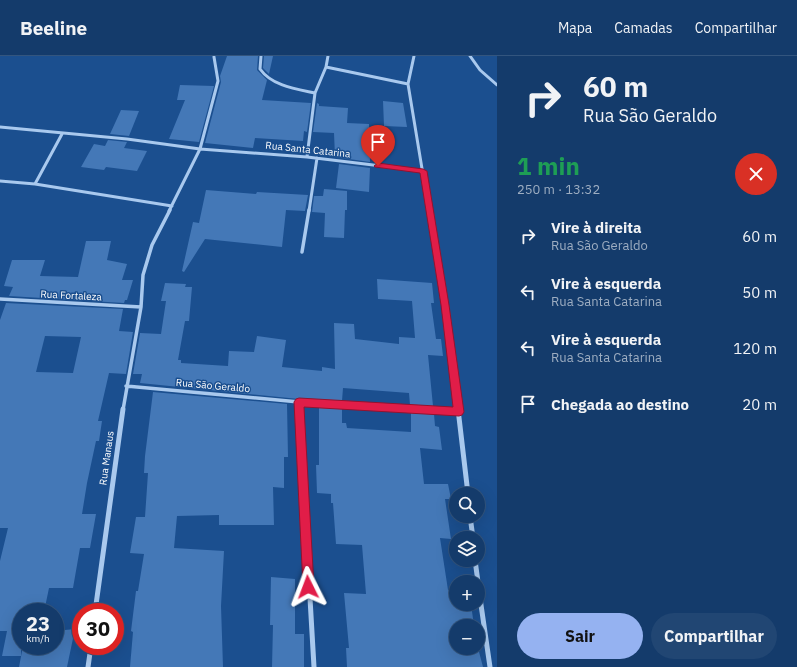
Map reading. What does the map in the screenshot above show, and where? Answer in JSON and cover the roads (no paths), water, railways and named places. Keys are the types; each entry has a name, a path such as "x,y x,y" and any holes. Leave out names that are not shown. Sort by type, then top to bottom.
{"street":[{"path":"261,56 260,69 265,77 284,85 315,93"},
{"path":"307,157 315,93 326,67 328,56"},
{"path":"414,56 408,84 445,305 467,487"},
{"path":"470,56 480,70 497,85"},
{"name":"Rua Manaus","path":"96,603 126,386 141,307 143,275 152,245 200,149 218,81 214,57"},
{"path":"326,67 408,84"},
{"name":"Rua Santa Catarina","path":"0,127 128,139 200,149 317,158 423,171"},
{"path":"35,184 62,134"},
{"path":"302,252 317,158"},
{"path":"0,181 35,184 172,206"},
{"name":"Rua Fortaleza","path":"0,299 141,307"},
{"name":"Rua São Geraldo","path":"126,386 299,402 459,412"},
{"path":"299,402 314,667"},
{"path":"482,611 490,667"},
{"path":"88,667 90,655"}]}
